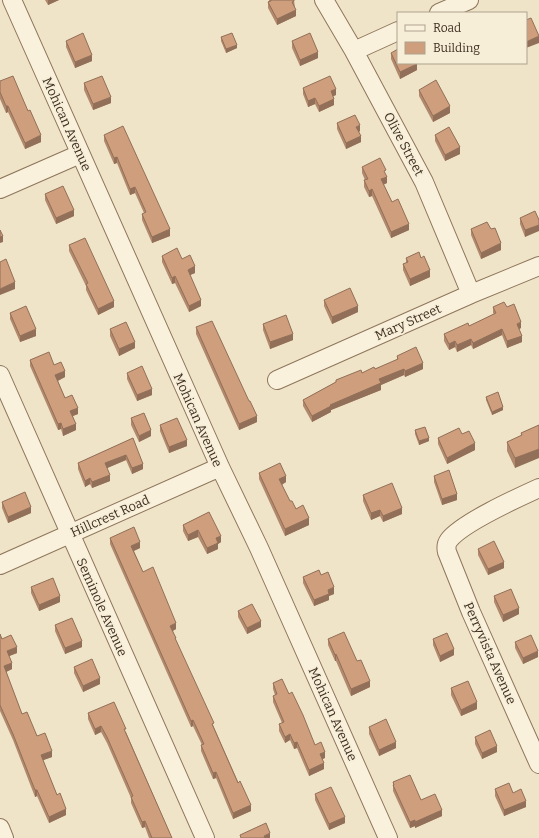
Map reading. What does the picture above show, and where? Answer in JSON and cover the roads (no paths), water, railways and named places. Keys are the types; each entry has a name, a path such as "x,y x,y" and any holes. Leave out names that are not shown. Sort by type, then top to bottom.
{"street":[{"name":"Mohican Avenue","path":"12,0 220,468 259,548 388,838"},
{"name":"Olive Street","path":"324,0 354,51 424,182 471,294"},
{"path":"441,12 469,0"},
{"path":"354,51 397,31"},
{"path":"0,189 80,154"},
{"name":"Mary Street","path":"277,380 471,294 539,266"},
{"name":"Seminole Avenue","path":"0,375 205,838"},
{"name":"Hillcrest Road","path":"0,565 220,468"},
{"name":"Perryvista Avenue","path":"539,488 497,508 469,525 448,541 446,547 471,612 539,764"},
{"path":"0,828 4,838"}]}
